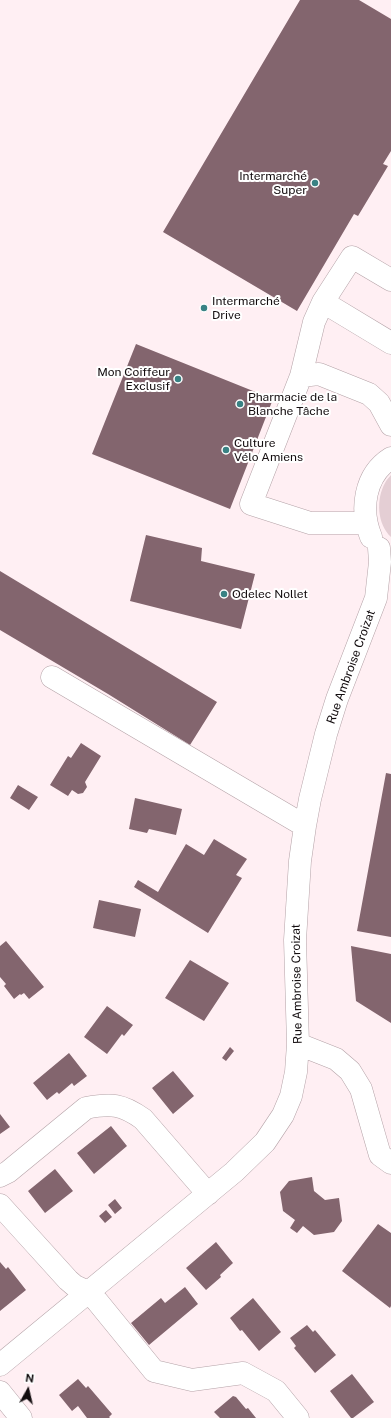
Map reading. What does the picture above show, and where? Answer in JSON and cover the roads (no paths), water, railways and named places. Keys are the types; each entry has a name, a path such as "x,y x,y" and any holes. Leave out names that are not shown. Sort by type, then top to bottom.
{"street":[{"path":"366,523 310,523 251,504 301,376 314,322 323,302 352,257 391,280"},
{"path":"323,302 391,343"},
{"path":"301,376 319,374 369,394 379,403 391,425"},
{"path":"385,553 371,536 366,523 364,505 368,488 376,472 391,458"},
{"name":"Rue Ambroise Croizat","path":"0,1365 208,1194 265,1142 283,1115 291,1096 296,1072 298,1044 295,940 300,861 305,826 313,785 337,699 384,593 380,562 385,553"},
{"path":"52,677 305,826"},
{"path":"298,1044 336,1059 350,1071 361,1090 380,1155 391,1163"},
{"path":"0,1176 8,1172 86,1108 101,1105 118,1106 130,1110 143,1118 208,1194"},
{"path":"0,1205 75,1286 88,1292 97,1301 154,1371 192,1380 242,1373 276,1391 298,1418"},
{"path":"0,1392 21,1418"}],"place":[{"name":"Intermarché Super","path":"315,183"},
{"name":"Intermarché Drive","path":"204,308"},
{"name":"Mon Coiffeur Exclusif","path":"178,379"},
{"name":"Pharmacie de la Blanche Tâche","path":"240,404"},
{"name":"Culture Vélo Amiens","path":"226,450"},
{"name":"Odelec Nollet","path":"224,594"}]}
